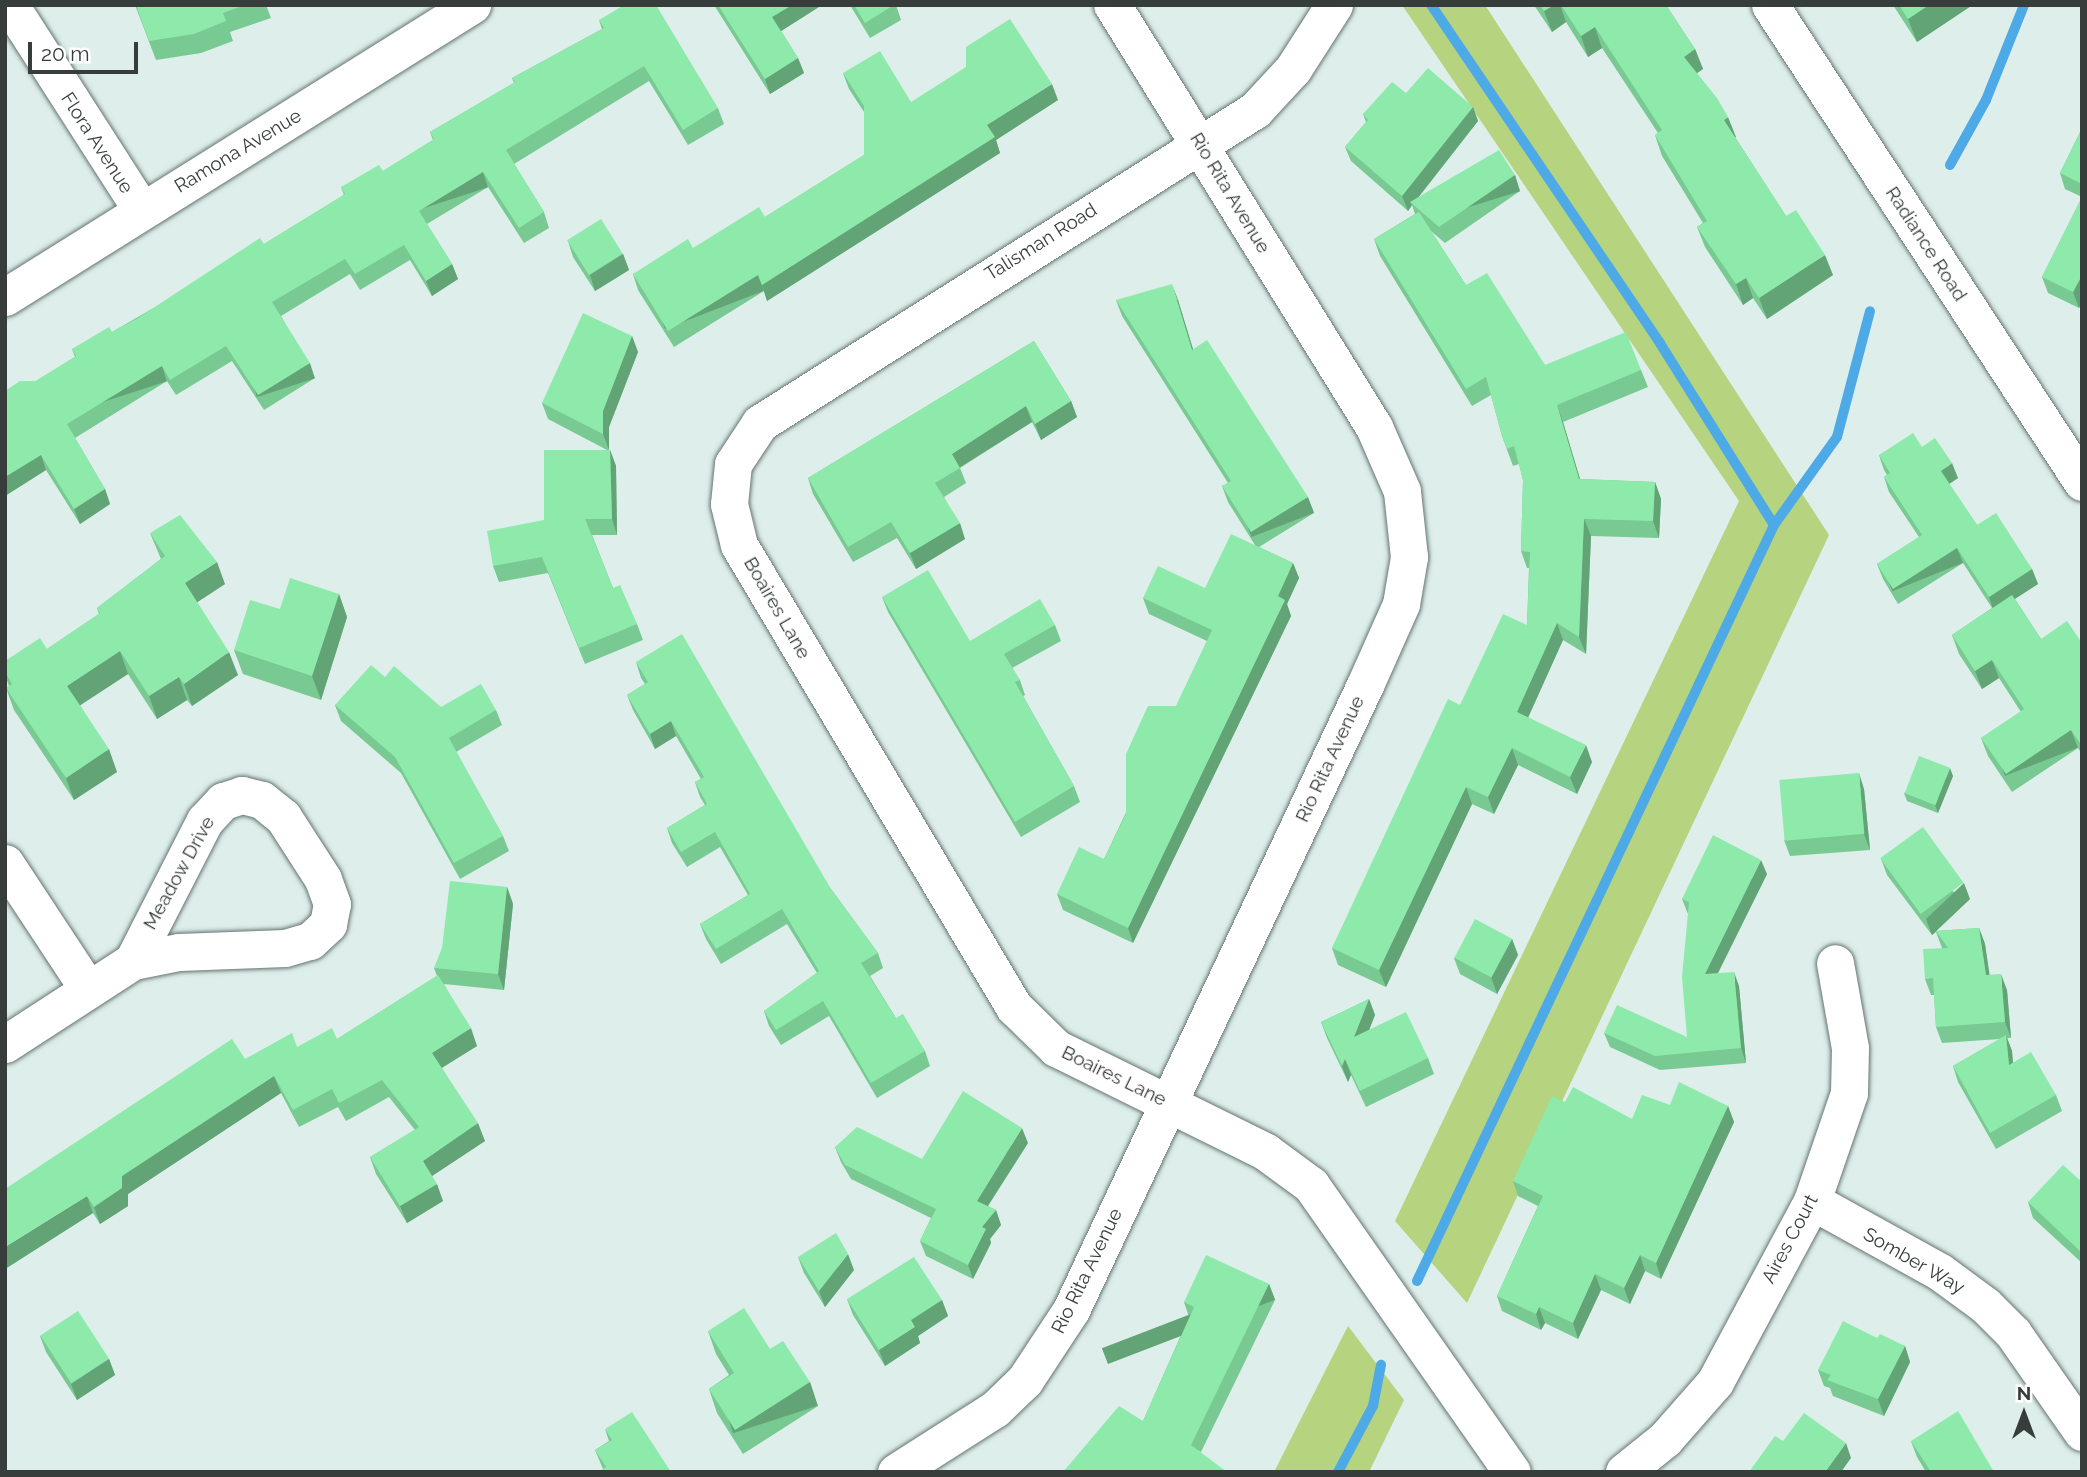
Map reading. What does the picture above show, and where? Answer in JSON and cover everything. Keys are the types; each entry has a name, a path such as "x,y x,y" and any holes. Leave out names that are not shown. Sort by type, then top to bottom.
{"street":[{"name":"Flora Avenue","path":"10,5 141,209"},
{"name":"Ramona Avenue","path":"5,296 472,5"},
{"name":"Rio Rita Avenue","path":"896,1472 995,1409 1050,1346 1365,685 1401,604 1409,557 1402,491 1390,458 1200,142 1112,5"},
{"name":"Talisman Road","path":"733,464 760,423 784,405 1255,110 1293,69 1334,5"},
{"name":"Radiance Road","path":"1770,5 2079,472"},
{"name":"Boaires Lane","path":"733,464 729,504 740,545 1001,988 1030,1026 1056,1048 1266,1152 1311,1185 1512,1472"},
{"name":"Meadow Drive","path":"5,1044 133,961 179,952 285,948 310,941 328,924 332,904 323,879 283,817 252,797 242,795 223,801 205,820 133,961"},
{"path":"5,863 89,989"},
{"name":"Aires Court","path":"1624,1472 1665,1439 1715,1381 1812,1201 1849,1093 1850,1048 1835,963"},
{"name":"Somber Way","path":"1812,1201 1940,1272 1985,1305 2013,1333 2082,1432"}],"green space":[{"path":"1402,5 1485,5 1829,535 1467,1303 1395,1221 1739,501"},
{"path":"1348,1326 1404,1400 1369,1472 1274,1472"}],"building":[{"path":"136,5 245,5 223,13 226,21 194,34 149,41"},
{"path":"624,5 656,5 718,108 683,130 644,66 506,150 544,212 519,228 483,172 419,211 452,264 426,281 404,245 355,274 345,259 272,302 310,363 258,395 226,346 170,380 162,366 67,424 105,489 74,509 41,455 5,477 5,391 20,381 36,381 76,356 72,349 109,327 112,332 138,318 260,238 264,244 345,194 341,187 379,165 383,171 434,139 430,132 515,82 512,78 604,28 599,20"},
{"path":"718,5 792,5 772,17 798,58 765,79"},
{"path":"854,5 894,5 865,23"},
{"path":"1540,5 1554,5 1544,11"},
{"path":"1561,5 1666,5 1695,49 1684,57 1717,98 1728,117 1724,120 1786,216 1796,210 1825,255 1759,298 1746,278 1736,284 1697,227 1707,221 1655,135 1662,130 1595,27 1581,36"},
{"path":"1899,5 1929,5 1908,19"},
{"path":"1010,19 1052,84 987,125 995,137 762,285 758,275 668,331 633,274 688,239 693,248 759,207 765,217 864,155 864,106 843,73 880,51 911,102 966,67 966,47"},
{"path":"1428,68 1473,107 1402,196 1345,147 1368,120 1363,114 1392,82 1406,93"},
{"path":"2082,128 2082,184 2060,173"},
{"path":"1499,150 1515,175 1439,227 1410,202"},
{"path":"2082,197 2082,280 2080,279 2073,292 2042,277"},
{"path":"1419,212 1466,285 1487,273 1545,365 1626,332 1641,370 1557,405 1579,479 1655,482 1653,521 1584,519 1579,637 1557,623 1517,712 1586,745 1570,777 1512,748 1488,797 1466,787 1379,970 1332,948 1448,699 1460,705 1503,614 1527,625 1530,552 1521,551 1523,480 1514,446 1507,449 1486,377 1466,389 1374,239"},
{"path":"601,219 623,254 589,275 567,240"},
{"path":"1172,284 1192,350 1207,340 1308,497 1251,532 1222,486 1231,481 1116,300"},
{"path":"583,313 632,336 603,411 603,434 542,403"},
{"path":"1034,341 1071,401 1035,424 1026,406 952,454 960,468 935,483 960,523 910,553 891,522 848,547 808,478"},
{"path":"1913,433 1922,447 1935,438 1952,463 1941,471 1977,525 1996,513 2032,569 1989,597 1957,548 1893,589 1877,564 1922,535 1884,477 1890,473 1879,455"},
{"path":"544,450 610,450 612,519 585,519 613,588 620,585 637,624 579,648 542,557 493,566 487,531 544,520"},
{"path":"180,515 217,562 185,583 229,652 184,684 179,677 149,696 120,651 67,686 109,749 66,778 6,688 12,684 5,672 5,661 40,638 47,649 100,613 97,608 165,556 150,533"},
{"path":"1231,534 1293,563 1278,596 1285,600 1128,928 1057,894 1079,847 1104,859 1126,814 1126,754 1148,706 1176,706 1212,630 1143,598 1158,566 1205,588"},
{"path":"928,570 970,641 1040,599 1055,625 1004,654 1020,680 1015,682 1074,786 1015,822 882,597"},
{"path":"290,578 339,594 312,676 234,650 250,600 280,609"},
{"path":"2012,595 2041,639 2067,621 2082,643 2082,746 2071,730 2006,774 1981,738 2024,709 1992,660 1975,671 1952,635"},
{"path":"682,634 831,889 878,953 861,963 896,1018 903,1014 925,1051 871,1083 823,1001 776,1030 764,1011 819,971 782,909 716,949 700,924 750,894 715,832 681,852 667,828 707,804 695,782 704,777 671,721 650,734 627,695 648,682 636,662"},
{"path":"371,665 385,677 394,666 441,707 481,684 496,710 449,738 503,836 454,863 395,757 335,705"},
{"path":"1919,756 1950,768 1935,805 1905,793"},
{"path":"1859,773 1864,834 1785,841 1779,780"},
{"path":"1923,827 1964,883 1921,914 1880,858"},
{"path":"1713,835 1761,860 1705,974 1734,972 1741,1048 1655,1056 1604,1033 1617,1005 1687,1037 1682,977 1689,902 1682,899"},
{"path":"450,881 507,887 498,974 434,968 442,948"},
{"path":"1475,919 1512,939 1491,978 1454,958"},
{"path":"1979,928 1986,975 2001,974 2005,1022 1936,1027 1933,978 1925,979 1923,949 1948,948 1936,931"},
{"path":"438,975 471,1028 432,1053 478,1123 423,1161 437,1184 400,1206 370,1157 419,1127 382,1080 339,1103 332,1089 293,1110 274,1076 122,1176 122,1188 94,1207 87,1196 5,1247 5,1189 232,1039 245,1059 292,1033 297,1047 332,1028 337,1039"},
{"path":"1369,999 1354,1037 1406,1012 1428,1058 1360,1091 1345,1059 1342,1066 1321,1022"},
{"path":"2006,1035 2009,1065 2031,1052 2056,1095 1990,1133 1953,1066"},
{"path":"1679,1082 1728,1106 1656,1263 1640,1255 1624,1288 1595,1274 1573,1323 1539,1307 1536,1314 1497,1296 1543,1196 1513,1181 1552,1096 1565,1102 1573,1087 1632,1119 1642,1095 1670,1105"},
{"path":"963,1091 1022,1128 977,1201 996,1210 982,1227 986,1229 968,1265 920,1241 936,1209 845,1165 835,1147 857,1127 922,1159"},
{"path":"2063,1165 2082,1182 2082,1253 2028,1202"},
{"path":"836,1233 848,1254 819,1291 798,1257"},
{"path":"1206,1255 1269,1284 1191,1445 1227,1472 1063,1472 1119,1406 1143,1421 1194,1307 1184,1302"},
{"path":"914,1257 942,1300 911,1320 915,1327 879,1350 847,1299"},
{"path":"744,1308 770,1349 783,1341 810,1382 735,1430 709,1389 734,1373 708,1331"},
{"path":"78,1311 109,1359 71,1383 40,1336"},
{"path":"1843,1321 1877,1338 1880,1334 1905,1346 1878,1399 1827,1380 1831,1375 1818,1370"},
{"path":"1958,1411 1994,1472 1931,1472 1911,1441"},
{"path":"632,1412 671,1472 598,1472 606,1467 595,1450 612,1440 605,1429"},
{"path":"1804,1413 1846,1443 1825,1472 1749,1472 1775,1436 1783,1441"}],"waterway":[{"path":"1417,1281 1774,525 1660,343 1431,5"},
{"path":"1950,165 1986,100 2024,5"},
{"path":"1774,525 1837,437 1870,311"},
{"path":"1338,1472 1373,1406 1381,1365"}]}
